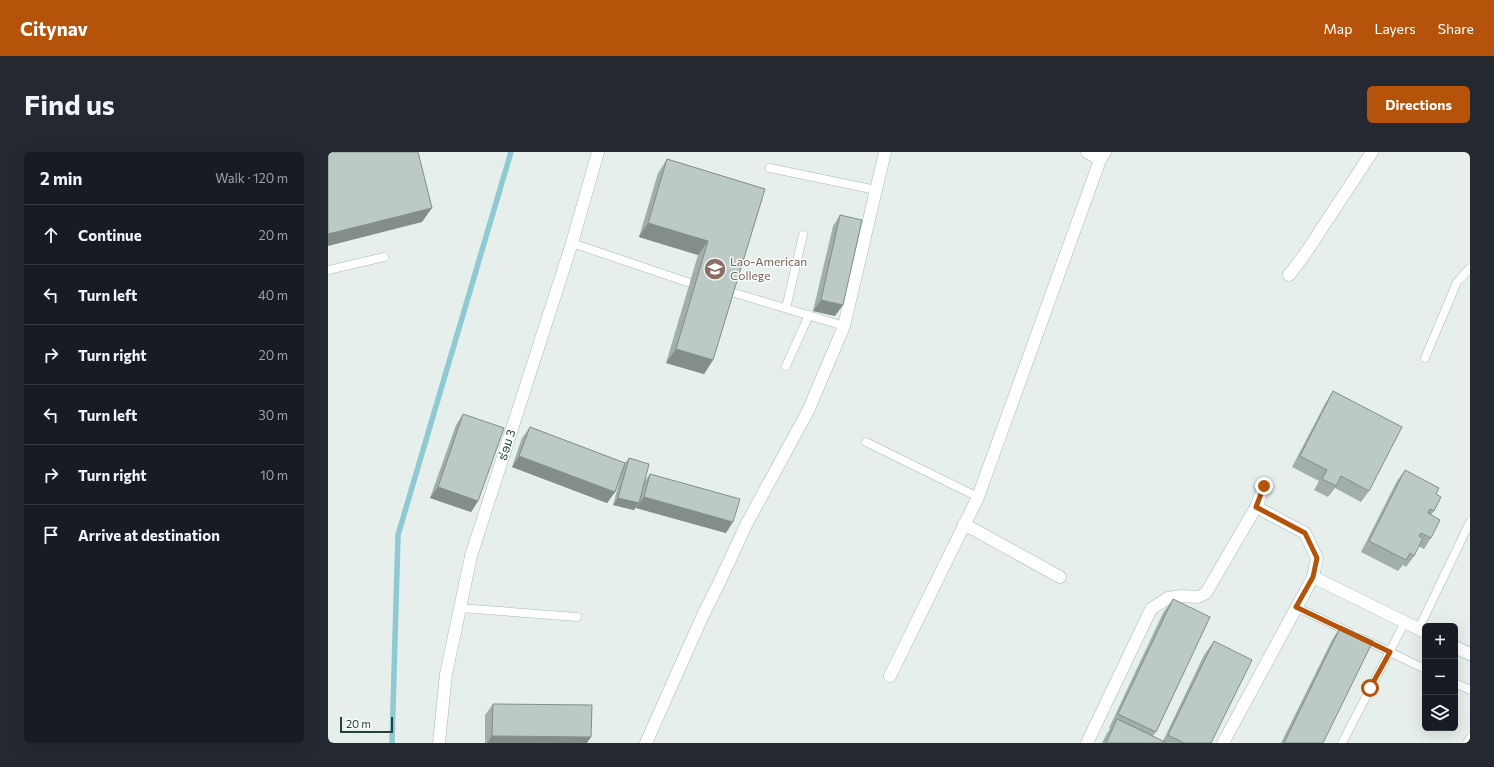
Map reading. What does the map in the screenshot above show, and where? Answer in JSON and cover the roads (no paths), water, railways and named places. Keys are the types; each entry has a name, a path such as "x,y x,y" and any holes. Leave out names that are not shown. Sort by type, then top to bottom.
{"street":[{"name":"ຮ່ອມ 3","path":"439,743 446,674 471,556 572,243 598,152"},
{"path":"646,743 746,523 808,411 844,326 885,152"},
{"path":"890,676 978,497 1103,156 1087,152"},
{"path":"1289,275 1305,254 1372,152"},
{"path":"1087,743 1151,609 1168,598 1180,596 1198,597 1206,593 1256,507 1264,486"},
{"path":"1223,743 1313,577 1317,558 1305,533 1256,507"},
{"path":"964,524 1060,577"},
{"path":"1313,577 1422,630"},
{"path":"1458,648 1470,654"}],"lane":[{"path":"770,168 876,190"},
{"path":"786,308 803,235"},
{"path":"572,243 690,283"},
{"path":"328,270 384,257"},
{"path":"1425,358 1457,282 1470,268"},
{"path":"728,291 844,326"},
{"path":"786,366 809,315"},
{"path":"866,442 978,497"},
{"path":"1425,623 1470,522"},
{"path":"1296,607 1422,668"},
{"path":"460,608 577,618"},
{"path":"1342,743 1405,622"},
{"path":"1458,684 1470,690"},
{"path":"1467,743 1470,738"}],"waterway":[{"path":"392,743 398,535 511,152"}],"place":[{"name":"Lao-American College","path":"715,269"}]}
